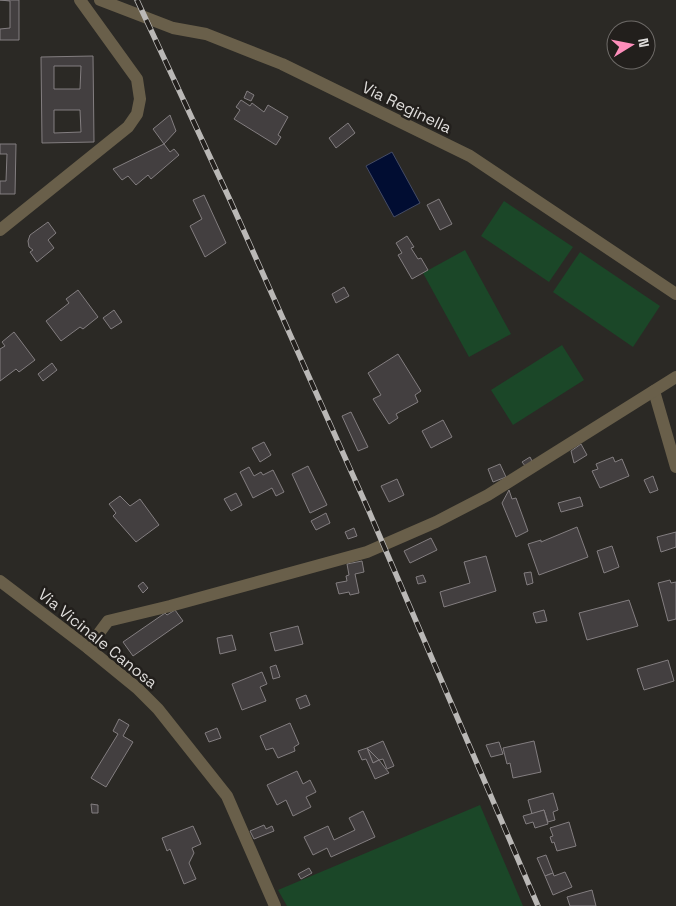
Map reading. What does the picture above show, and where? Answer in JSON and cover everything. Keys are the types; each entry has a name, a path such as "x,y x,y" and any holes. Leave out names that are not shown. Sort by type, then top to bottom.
{"street":[{"path":"0,230 128,127 137,114 140,99 137,79 80,0"},
{"name":"Via Reginella","path":"100,0 173,28 206,34 282,64 470,156 676,294"},
{"path":"88,648 108,621 170,606 366,552 436,522 488,495 676,377"},
{"path":"654,391 676,467"},
{"name":"Via Vicinale Canosa","path":"0,582 88,648 148,698 227,796 275,906"}],"green space":[{"path":"504,201 573,247 549,282 481,236"},
{"path":"465,250 511,334 469,357 423,273"},
{"path":"580,252 660,306 633,347 553,292"},
{"path":"562,345 584,380 513,425 491,390"},
{"path":"480,805 523,906 287,906 278,890"}],"water":[{"path":"392,152 420,203 394,217 366,166"}],"building":[{"path":"0,0 19,0 19,40 0,40 0,29 10,28 10,1"},
{"path":"93,56 94,142 42,143 41,57","holes":["54,66 81,66 80,89 54,89","54,110 80,110 81,132 54,133"]},
{"path":"247,91 254,95 251,101 244,98"},
{"path":"241,100 250,106 252,103 264,112 268,105 288,117 278,135 281,137 276,145 234,119 240,110 236,107"},
{"path":"170,115 176,131 164,144 153,129"},
{"path":"348,123 355,133 336,148 329,138"},
{"path":"0,144 16,144 15,194 0,194 0,181 6,181 7,154 0,154"},
{"path":"164,144 170,152 174,149 179,155 151,179 148,175 136,185 128,176 122,180 113,169"},
{"path":"204,195 226,243 205,257 190,226 202,219 193,200"},
{"path":"439,199 452,224 440,230 427,205"},
{"path":"48,222 56,233 48,240 54,248 37,262 30,252 33,250 29,247 28,241 30,235"},
{"path":"407,236 414,247 411,248 418,259 421,258 428,270 412,279 398,255 402,253 396,243"},
{"path":"344,287 349,296 336,303 332,294"},
{"path":"78,290 98,317 83,329 80,327 61,341 46,321 69,303 66,299"},
{"path":"114,310 122,322 111,329 103,318"},
{"path":"14,332 35,360 19,372 16,369 0,381 0,349 5,346 2,342"},
{"path":"398,354 421,391 415,395 418,402 396,414 398,418 389,424 373,399 381,395 368,373"},
{"path":"52,363 57,370 43,381 38,374"},
{"path":"351,412 368,447 358,451 342,416"},
{"path":"443,420 452,437 431,448 422,431"},
{"path":"264,442 271,455 260,462 252,448"},
{"path":"581,444 587,455 574,463 571,451"},
{"path":"530,457 533,463 526,467 522,462"},
{"path":"613,457 615,462 622,459 629,476 600,488 592,471 598,469 596,464"},
{"path":"500,464 506,477 493,482 488,469"},
{"path":"308,466 327,505 310,513 292,474"},
{"path":"249,467 254,476 261,472 263,475 273,470 284,492 276,496 272,488 253,498 240,472"},
{"path":"653,476 658,490 650,493 644,480"},
{"path":"397,479 404,495 389,502 381,486"},
{"path":"509,490 512,499 516,498 528,531 516,537 502,503"},
{"path":"236,493 242,505 231,511 224,499"},
{"path":"120,496 130,506 140,499 159,525 136,542 113,516 116,513 109,504"},
{"path":"580,497 583,506 561,512 558,503"},
{"path":"326,513 330,523 316,530 311,521"},
{"path":"577,527 588,557 539,575 528,544 541,540 541,542"},
{"path":"354,528 357,536 348,539 345,532"},
{"path":"676,532 676,547 661,552 657,537"},
{"path":"431,538 437,550 410,563 404,551"},
{"path":"612,546 619,567 604,573 597,551"},
{"path":"486,556 496,591 444,607 440,592 470,583 464,562"},
{"path":"362,561 364,572 355,574 359,593 350,595 349,592 339,594 336,583 347,581 346,576 349,575 347,564"},
{"path":"531,572 533,583 527,585 524,573"},
{"path":"423,575 426,582 418,584 416,577"},
{"path":"670,580 671,583 676,582 676,619 668,621 658,583"},
{"path":"143,582 148,588 143,593 138,586"},
{"path":"629,600 638,626 587,640 579,613"},
{"path":"175,610 183,621 133,656 123,642 165,613 167,615"},
{"path":"544,610 547,621 536,623 533,613"},
{"path":"298,626 303,644 275,651 270,633"},
{"path":"232,635 236,650 220,654 217,638"},
{"path":"668,660 674,681 644,690 637,669"},
{"path":"276,665 280,677 273,679 270,667"},
{"path":"262,672 267,684 260,687 266,701 242,710 232,684"},
{"path":"306,695 310,705 300,709 296,699"},
{"path":"119,719 129,725 123,736 133,742 106,787 91,778 118,734 113,731"},
{"path":"290,723 299,744 294,747 295,751 278,758 273,748 266,750 260,736"},
{"path":"217,728 221,738 209,742 205,733"},
{"path":"383,741 394,766 387,769 383,759 379,760 367,748"},
{"path":"534,741 541,772 513,778 510,763 507,764 503,748"},
{"path":"499,742 503,754 491,757 486,745"},
{"path":"367,748 379,760 373,763"},
{"path":"367,748 373,763 379,760 389,773 375,779 366,759 362,760 358,751"},
{"path":"297,771 303,784 310,780 316,792 306,797 311,807 293,816 286,800 277,805 267,785"},
{"path":"553,793 558,810 553,812 555,820 548,822 544,810 532,814 528,800"},
{"path":"91,804 98,805 98,813 92,813"},
{"path":"544,810 548,824 535,828 533,822 526,824 523,816"},
{"path":"363,811 375,837 331,857 327,848 313,855 304,837 328,826 334,840 355,830 349,818"},
{"path":"569,822 576,846 557,851 550,837 553,836 550,828"},
{"path":"264,825 266,829 272,826 274,831 254,839 250,831"},
{"path":"193,826 201,844 192,848 194,853 189,863 196,879 184,884 170,849 167,851 162,838"},
{"path":"546,855 553,873 545,876 537,858"},
{"path":"309,868 312,873 301,879 298,874"},
{"path":"565,872 572,887 553,895 545,876 553,873 554,876"},
{"path":"592,890 596,906 570,906 567,897"}],"railway":[{"path":"137,0 230,200 368,509 538,906"}]}
